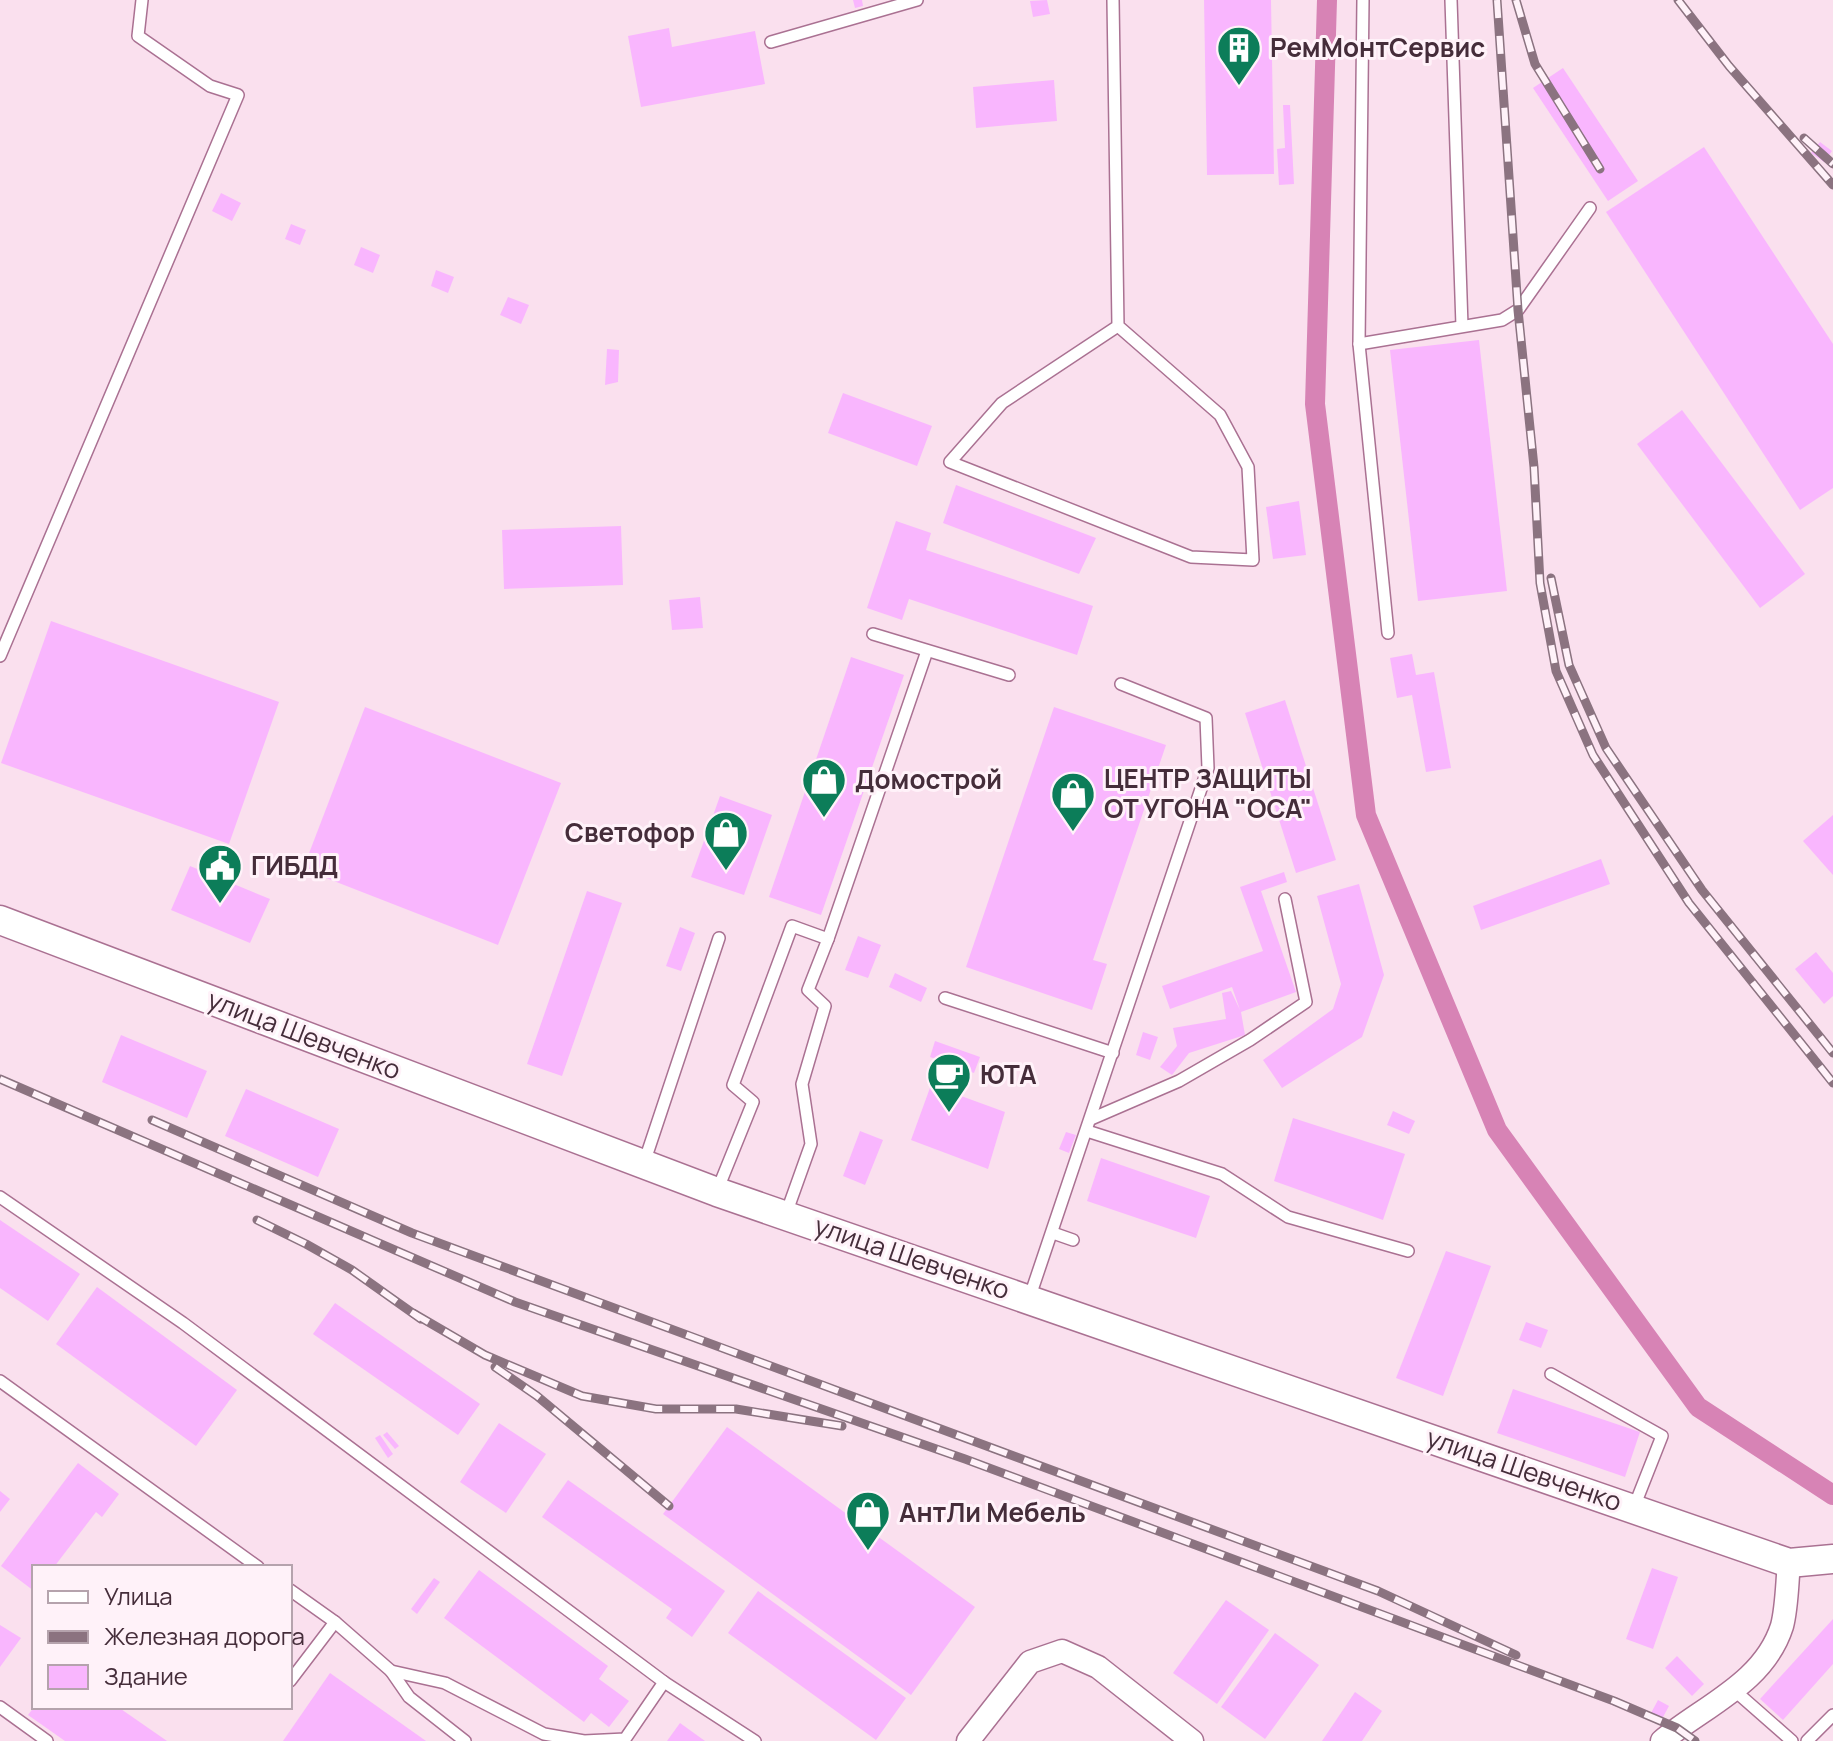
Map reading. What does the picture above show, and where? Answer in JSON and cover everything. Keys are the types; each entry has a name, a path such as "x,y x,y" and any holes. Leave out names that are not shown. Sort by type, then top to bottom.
{"street":[{"name":"улица Шевченко","path":"0,920 717,1192 1789,1563 1833,1559"},
{"path":"1662,1741 1734,1690 1760,1666 1782,1626 1789,1563"},
{"path":"968,1741 1030,1662 1062,1651 1098,1667 1192,1741"}],"lane":[{"path":"0,656 238,95 210,86 138,36 142,0"},
{"path":"771,42 917,0"},
{"path":"1113,0 1118,326 1220,415 1248,467 1253,560 1191,557 950,462 1002,403 1118,326"},
{"path":"1363,0 1359,344 1388,633"},
{"path":"1451,0 1462,326"},
{"path":"1359,344 1502,320 1518,310 1590,208"},
{"path":"873,634 1009,675"},
{"path":"786,1214 811,1144 802,1084 825,1006 808,990 927,651"},
{"path":"1029,1299 1208,768 1206,718 1121,684"},
{"path":"1089,1125 1179,1081 1250,1040 1306,1002 1285,899"},
{"path":"717,1192 753,1102 733,1085 792,926 828,939"},
{"path":"644,1164 719,938"},
{"path":"945,998 1113,1053"},
{"path":"1089,1125 1222,1174 1288,1217 1408,1251"},
{"path":"0,1197 183,1323 664,1682 755,1741"},
{"path":"1053,1233 1073,1240"},
{"path":"1551,1374 1662,1436 1634,1508"},
{"path":"0,1381 255,1565"},
{"path":"292,1591 335,1622 391,1671 409,1697 465,1741"},
{"path":"292,1678 335,1622"},
{"path":"391,1671 445,1683 544,1734 584,1741 625,1739 664,1682"},
{"path":"1734,1690 1792,1741"},
{"path":"0,1707 47,1741"},
{"path":"1807,1741 1833,1715"}],"building":[{"path":"853,0 862,0 863,6 855,8"},
{"path":"1047,0 1050,14 1033,17 1030,1"},
{"name":"РемМонтСервис","path":"1204,0 1271,0 1274,174 1207,175"},
{"path":"669,28 672,47 755,31 765,84 641,107 628,36"},
{"path":"1563,68 1638,181 1608,201 1533,88"},
{"path":"1054,80 1057,121 976,128 973,87"},
{"path":"1283,105 1290,105 1294,184 1279,185 1277,149 1285,148"},
{"path":"1820,142 1832,151 1824,162 1811,153"},
{"path":"1704,147 1833,344 1833,488 1800,510 1606,212"},
{"path":"221,193 241,203 232,221 212,211"},
{"path":"291,224 306,230 300,245 285,239"},
{"path":"361,247 380,255 373,273 354,265"},
{"path":"436,270 454,277 448,293 431,286"},
{"path":"508,297 529,305 521,324 500,315"},
{"path":"1479,340 1507,591 1418,601 1390,350"},
{"path":"607,349 619,350 618,382 605,385"},
{"path":"843,393 932,426 917,466 828,433"},
{"path":"1682,410 1805,574 1760,608 1637,444"},
{"path":"956,485 1096,538 1079,574 943,523"},
{"path":"1299,501 1306,555 1273,559 1266,507"},
{"path":"896,521 931,533 926,550 1093,606 1077,655 909,599 902,620 867,608"},
{"path":"621,526 623,585 504,589 502,530"},
{"path":"700,597 703,628 672,630 669,600"},
{"path":"51,621 279,702 229,844 1,763"},
{"path":"1412,654 1416,675 1434,672 1451,768 1426,772 1412,695 1397,698 1390,658"},
{"path":"851,657 904,675 821,915 769,897"},
{"path":"1285,700 1336,860 1296,873 1245,713"},
{"path":"365,707 561,783 498,945 303,869"},
{"name":"ЦЕНТР ЗАЩИТЫ ОТ УГОНА \"ОСА\"","path":"1054,707 1166,745 1093,960 1107,964 1092,1010 966,967"},
{"path":"720,796 772,815 744,895 691,877"},
{"path":"1833,815 1833,875 1803,841"},
{"path":"1601,859 1610,884 1481,930 1473,906"},
{"name":"ГИБДД","path":"190,866 270,899 250,943 171,910"},
{"path":"1284,872 1287,882 1261,891 1296,992 1241,1012 1245,1035 1189,1053 1172,1075 1160,1067 1177,1046 1173,1028 1226,1019 1222,993 1231,991 1240,1010 1232,987 1170,1009 1162,986 1263,951 1240,887"},
{"path":"1359,884 1384,975 1362,1037 1282,1088 1263,1060 1333,1009 1341,984 1317,896"},
{"path":"587,891 622,903 562,1076 527,1064"},
{"path":"680,927 695,933 681,971 666,966"},
{"path":"858,936 881,945 868,978 845,970"},
{"path":"1816,952 1833,973 1833,996 1824,1004 1795,969"},
{"path":"895,973 927,988 921,1002 889,987"},
{"path":"1143,1032 1158,1037 1150,1060 1136,1055"},
{"path":"121,1035 207,1071 187,1118 102,1082"},
{"path":"935,1041 980,1057 974,1073 930,1057"},
{"path":"931,1085 1005,1112 988,1169 911,1140"},
{"path":"246,1089 339,1129 318,1177 225,1136"},
{"path":"1393,1111 1415,1121 1409,1134 1387,1125"},
{"path":"1293,1118 1405,1154 1383,1220 1274,1181"},
{"path":"860,1131 883,1140 865,1185 843,1176"},
{"path":"1066,1132 1076,1135 1069,1153 1059,1149"},
{"path":"1101,1158 1210,1196 1196,1238 1087,1201"},
{"path":"0,1220 80,1274 48,1321 0,1288"},
{"path":"1446,1251 1491,1266 1443,1396 1396,1378"},
{"path":"97,1287 237,1390 196,1446 56,1344"},
{"path":"335,1303 480,1404 458,1435 313,1334"},
{"path":"1526,1322 1548,1330 1541,1348 1519,1340"},
{"path":"1513,1389 1640,1432 1625,1477 1497,1433"},
{"path":"499,1423 546,1454 506,1513 460,1482"},
{"path":"727,1427 975,1607 911,1695 663,1514"},
{"path":"387,1432 399,1446 395,1449 383,1435"},
{"path":"380,1435 393,1454 388,1458 375,1438"},
{"path":"78,1463 119,1494 102,1517 96,1512 56,1565 32,1565 32,1589 1,1566"},
{"path":"568,1480 725,1591 692,1637 666,1618 672,1609 542,1517"},
{"path":"0,1491 10,1499 0,1512"},
{"path":"1652,1568 1678,1577 1653,1649 1626,1639"},
{"path":"479,1570 608,1666 599,1679 629,1701 609,1727 591,1713 584,1722 444,1618"},
{"path":"434,1578 440,1582 417,1614 411,1609"},
{"path":"758,1591 906,1698 876,1740 728,1633"},
{"path":"1226,1600 1269,1630 1217,1704 1173,1673"},
{"path":"1833,1619 1833,1664 1783,1720 1760,1699"},
{"path":"0,1625 21,1638 0,1667"},
{"path":"1275,1633 1319,1665 1265,1739 1221,1707"},
{"path":"1677,1656 1704,1684 1692,1696 1665,1668"},
{"path":"330,1673 426,1741 283,1741"},
{"path":"1355,1692 1382,1711 1362,1741 1322,1741"},
{"path":"1658,1700 1669,1706 1662,1719 1651,1713"},
{"path":"32,1709 121,1709 167,1741 65,1741 28,1715"},
{"path":"680,1723 705,1741 667,1741"}],"waterway":[{"path":"1327,0 1315,404 1366,815 1497,1130 1698,1407 1833,1495"}],"railway":[{"path":"1497,0 1518,310 1534,467 1540,583 1556,671 1593,755 1689,903 1833,1083"},
{"path":"1516,0 1535,64 1600,169"},
{"path":"1678,0 1729,66 1833,185"},
{"path":"1804,138 1833,164"},
{"path":"1551,578 1569,665 1606,748 1702,890 1833,1053"},
{"path":"0,1079 515,1302 965,1459 1614,1701 1677,1728 1695,1741"},
{"path":"152,1120 412,1233 1378,1591 1516,1655"},
{"path":"257,1220 352,1270 421,1319"},
{"path":"413,1313 485,1355 582,1396 656,1409 736,1409 842,1426"},
{"path":"495,1367 537,1396 669,1506"}],"place":[{"name":"РемМонтСервис","path":"1239,87"},
{"name":"Домострой","path":"824,819"},
{"name":"ЦЕНТР ЗАЩИТЫ ОТ УГОНА \"ОСА\"","path":"1073,833"},
{"name":"Светофор","path":"726,872"},
{"name":"ГИБДД","path":"220,905"},
{"name":"ЮТА","path":"949,1114"},
{"name":"АнтЛи Мебель","path":"868,1552"}]}
